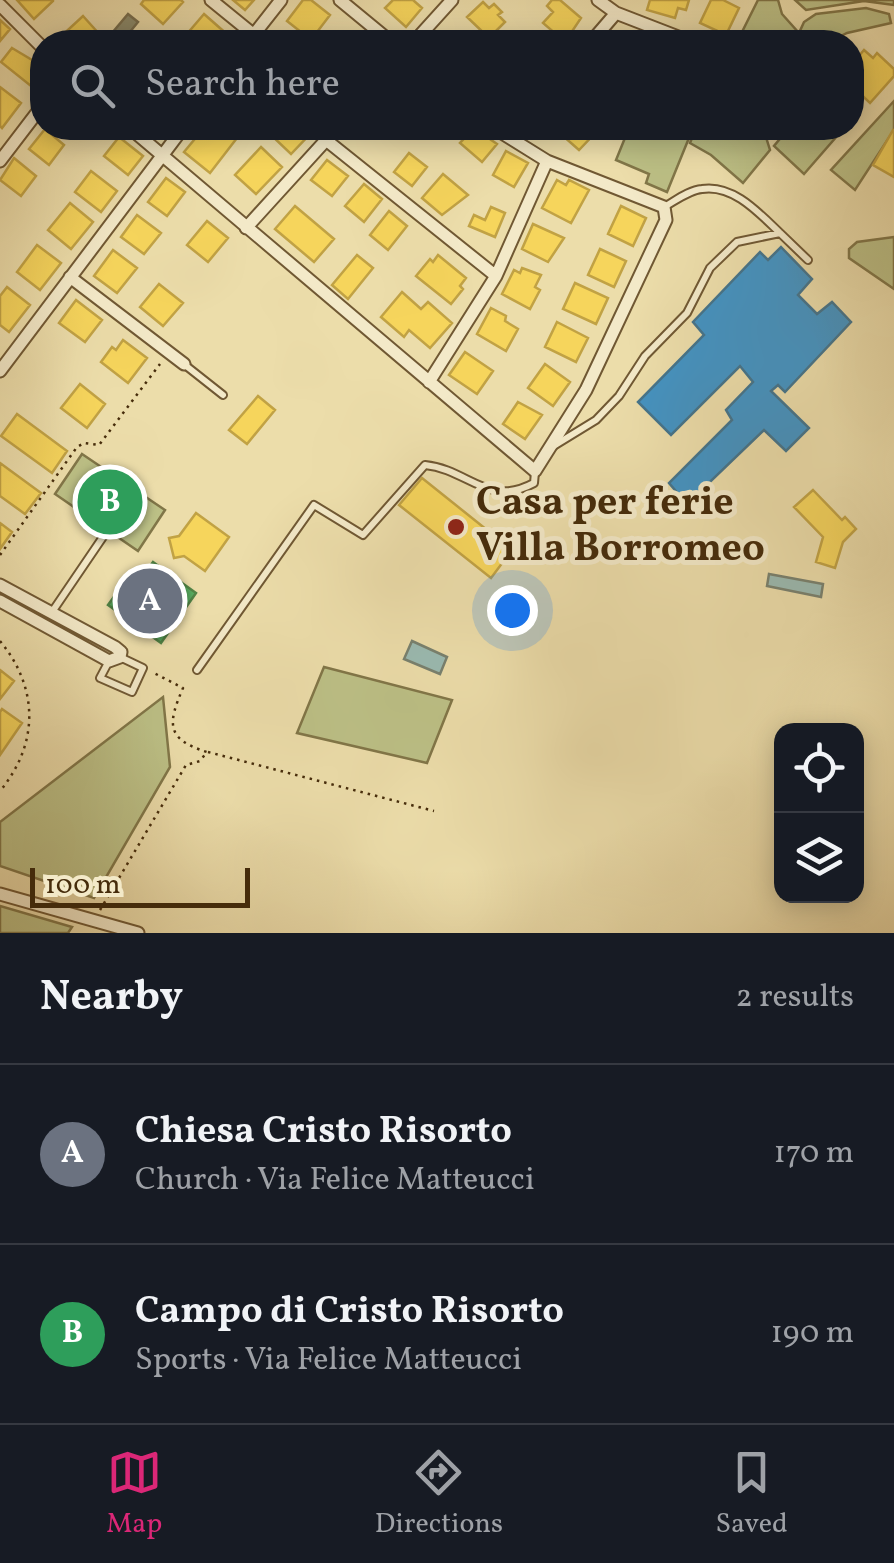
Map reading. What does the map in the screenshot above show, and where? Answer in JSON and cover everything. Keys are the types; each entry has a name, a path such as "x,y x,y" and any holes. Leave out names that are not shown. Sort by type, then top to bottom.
{"street":[{"path":"211,0 242,30"},
{"path":"258,30 281,0"},
{"path":"340,0 376,30"},
{"path":"425,30 452,0"},
{"path":"598,0 616,13 660,30"},
{"path":"0,5 30,35"},
{"path":"601,30 616,13"},
{"path":"0,161 30,122"},
{"path":"144,140 536,471 586,390 666,220 664,207 547,161 520,140"},
{"path":"0,371 174,140"},
{"path":"246,228 326,140 496,276"},
{"path":"430,382 496,276 547,161"},
{"path":"70,277 184,364"},
{"path":"0,585 115,655"},
{"path":"0,601 115,655"},
{"path":"0,894 138,933"}],"lane":[{"path":"664,207 700,188 722,190 751,206 808,260"},
{"path":"550,448 596,420 619,396 645,356 687,313 710,268 737,242 780,233"},
{"path":"184,364 224,395"},
{"path":"196,670 314,505 362,535 425,465 437,466 492,492 516,493 534,483 536,471"},
{"path":"51,613 105,534"},
{"path":"115,655 143,668 132,692 100,678 115,655"}],"path":[{"path":"0,555 77,448 84,443 99,446 169,353"},
{"path":"0,640 23,676 31,716 22,757 0,791"},
{"path":"143,668 184,688 172,716 176,736 186,746 434,811"},
{"path":"94,920 186,766 200,762 207,752"}],"green space":[{"path":"758,0 778,0 782,14 796,30 743,30"},
{"path":"795,0 894,0 894,5 864,1 806,10"},
{"path":"866,8 889,14 891,23 860,30 800,30 816,14"},
{"path":"894,101 894,130 855,190 831,170 858,140 864,140 864,134"},
{"path":"624,140 688,140 667,192 646,183 649,174 616,160"},
{"path":"767,140 770,150 743,183 711,155 690,143"},
{"path":"779,140 834,140 804,174 774,146"},
{"path":"894,237 894,289 849,258 849,249 857,242"},
{"path":"82,454 165,510 138,551 55,494"},
{"path":"324,667 452,700 427,763 297,733"},
{"path":"163,697 170,767 94,898 0,866 0,822"},
{"path":"0,906 72,927 68,933 0,933"}],"water":[{"path":"769,574 823,584 821,597 767,586"},
{"path":"412,641 447,657 440,674 404,659"}],"building: Homes":[{"path":"17,0 53,0 53,1 34,19"},
{"path":"144,0 183,2 163,24 141,4"},
{"path":"233,0 254,0 245,10"},
{"path":"303,0 311,0 330,15 319,30 298,30 287,21"},
{"path":"393,0 413,0 422,8 406,27 385,8"},
{"path":"552,0 560,0 581,18 573,30 551,30 543,23 553,12 547,6"},
{"path":"650,0 689,0 686,10 678,8 675,18 647,10"},
{"path":"711,0 723,0 739,8 728,30 715,30 700,23"},
{"path":"483,2 489,8 494,4 505,22 497,30 481,30 467,17"},
{"path":"204,14 222,30 190,30"},
{"path":"83,16 96,30 68,30"},
{"path":"0,20 10,29 0,41"},
{"path":"12,48 30,59 30,85 1,62"},
{"path":"864,50 873,58 877,53 894,69 894,76 870,103 864,97"},
{"path":"0,87 21,103 2,128 0,126"},
{"path":"894,130 894,177 873,165"},
{"path":"36,140 58,140 64,145 49,165 29,149"},
{"path":"117,140 123,140 143,156 128,175 104,156"},
{"path":"194,140 235,140 210,173 184,152"},
{"path":"276,140 304,140 291,154"},
{"path":"491,140 497,144 482,162 460,143"},
{"path":"568,140 588,140 579,150"},
{"path":"261,147 282,167 256,194 235,175"},
{"path":"506,151 528,163 514,187 493,175"},
{"path":"409,153 427,167 412,186 394,172"},
{"path":"14,158 36,176 21,196 0,180"},
{"path":"327,160 348,176 332,196 311,180"},
{"path":"91,171 117,191 101,212 75,192"},
{"path":"443,174 468,195 442,215 422,198"},
{"path":"166,178 185,192 167,216 148,202"},
{"path":"557,180 566,185 569,180 589,190 571,223 542,208"},
{"path":"364,184 382,199 364,222 345,206"},
{"path":"70,203 93,222 71,249 48,230"},
{"path":"295,206 334,239 314,262 275,229"},
{"path":"621,206 646,218 633,246 608,234"},
{"path":"491,207 505,213 495,237 469,226 474,215 485,220"},
{"path":"389,211 407,226 388,250 370,235"},
{"path":"137,215 161,233 144,254 121,237"},
{"path":"207,221 228,238 208,262 187,245"},
{"path":"533,224 564,238 548,262 522,249"},
{"path":"37,245 61,263 40,290 17,272"},
{"path":"600,249 626,261 614,287 588,275"},
{"path":"113,250 137,268 117,293 94,276"},
{"path":"357,255 373,268 348,299 332,285"},
{"path":"438,255 466,278 451,304 416,276"},
{"path":"522,268 541,275 535,287 540,290 530,309 502,294 514,270 520,273"},
{"path":"575,283 608,298 596,324 563,309"},
{"path":"159,284 183,303 163,326 140,307"},
{"path":"7,287 30,305 9,332 0,325 0,296"},
{"path":"402,292 421,309 428,302 452,323 430,348 409,330 404,337 381,317"},
{"path":"76,300 102,320 85,342 59,323"},
{"path":"491,308 518,329 506,351 477,334"},
{"path":"557,322 588,338 576,362 545,347"},
{"path":"123,340 147,358 128,383 101,362"},
{"path":"465,352 493,371 477,394 449,375"},
{"path":"545,364 570,382 553,406 528,388"},
{"path":"80,384 105,404 87,428 61,408"},
{"path":"258,396 275,410 247,444 229,430"},
{"path":"518,402 542,415 525,439 503,424"},
{"path":"17,414 67,451 52,473 1,436"},
{"path":"0,463 41,493 25,514 0,496"},
{"name":"Casa per ferie Villa Borromeo","path":"422,478 512,550 491,578 399,505"},
{"path":"813,490 856,529 843,542 835,568 816,562 823,537 794,507"},
{"path":"196,513 229,537 205,571 184,556 174,558 169,538 179,536"},
{"path":"0,523 12,532 0,549"},
{"path":"0,670 14,681 0,699"},
{"path":"2,709 22,723 0,755 0,712"}],"building: Schools":[{"path":"781,247 812,279 798,295 817,314 832,302 851,322 785,392 778,385 771,391 809,428 786,451 764,430 687,504 669,483 732,420 726,410 753,382 740,366 671,435 638,402 704,335 693,322 760,252 768,260"}],"building: Public":[{"path":"153,562 196,593 161,643 108,605 129,576 138,583"}],"building: Industry":[{"path":"128,14 138,22 131,30 115,30"}],"place":[{"name":"Campo di Cristo Risorto","path":"110,502"},
{"name":"Casa per ferie Villa Borromeo","path":"456,527"},
{"name":"Chiesa Cristo Risorto","path":"150,601"}]}
